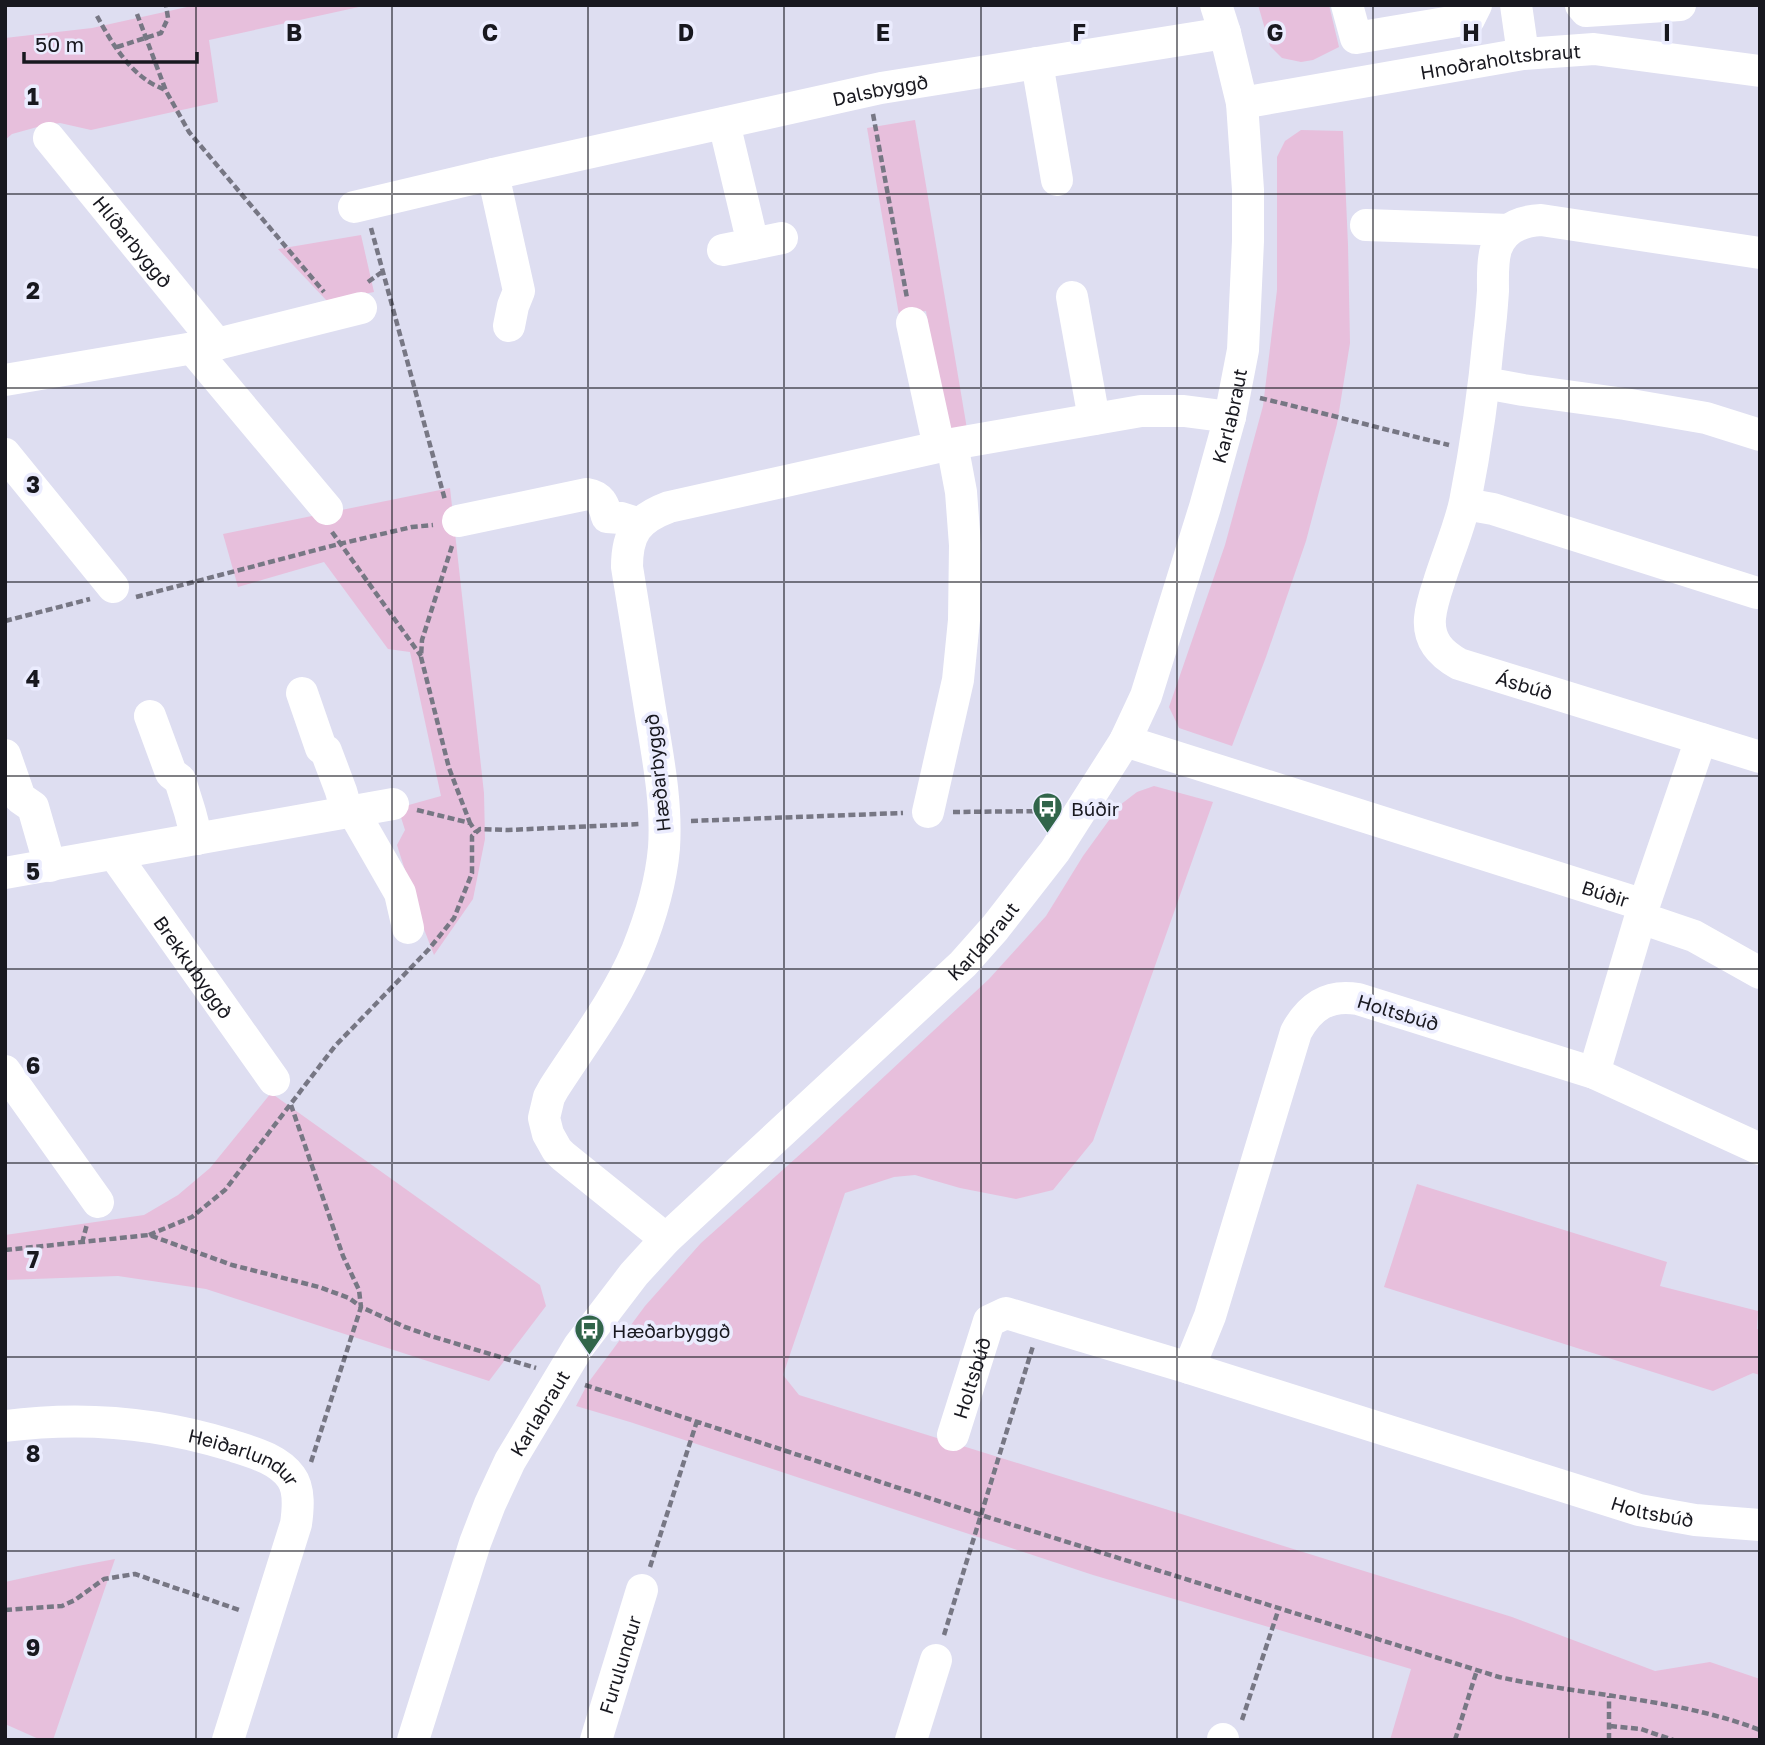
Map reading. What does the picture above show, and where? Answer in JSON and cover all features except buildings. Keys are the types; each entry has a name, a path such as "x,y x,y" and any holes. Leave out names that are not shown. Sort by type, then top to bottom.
{"street":[{"path":"1347,5 1356,38 1469,19 1476,5"},
{"path":"1516,5 1523,54"},
{"path":"1581,5 1586,10 1679,5"},
{"name":"Dalsbyggð","path":"359,206 869,91 1037,63 1220,19"},
{"name":"Karlabraut","path":"413,1740 490,1504 510,1461 579,1346 634,1274 666,1239 963,964 1055,851 1125,741 1146,696 1205,508 1230,417 1243,350 1248,190 1242,103 1220,19"},
{"name":"Hnoðraholtsbraut","path":"1242,103 1523,54 1594,48 1760,71"},
{"path":"1037,63 1057,180"},
{"path":"724,123 753,244"},
{"name":"Hlíðarbyggð","path":"50,138 327,509"},
{"path":"493,174 519,291 509,326"},
{"path":"1366,225 1508,230 1526,221 1541,220 1760,253"},
{"name":"Ásbúð","path":"1508,230 1496,249 1493,265 1485,383 1465,504 1429,620 1436,647 1459,664 1760,757"},
{"path":"1072,297 1094,419"},
{"path":"5,380 205,346 361,308"},
{"path":"912,323 945,445 961,492 965,545 964,620 958,680 928,812"},
{"path":"1485,383 1706,418 1760,435"},
{"path":"454,520 587,494 595,495 601,500 607,517 640,524 655,512 669,508 945,445 1141,411 1184,411 1230,417"},
{"path":"5,454 114,594"},
{"path":"1465,504 1493,509 1757,593"},
{"name":"Hæðarbyggð","path":"640,524 630,537 627,567 660,769 664,847 659,878 637,951 612,999 554,1088 544,1118 548,1134 563,1156 666,1239"},
{"path":"302,693 321,748 326,751 350,812 400,894 408,928"},
{"path":"150,716 171,773 180,780 197,839"},
{"name":"Búðir","path":"1594,1073 1642,911 1701,739"},
{"name":"Búðir","path":"1125,741 1642,911"},
{"path":"5,755 20,798 33,807 50,866"},
{"path":"5,873 393,804"},
{"name":"Brekkubyggð","path":"114,854 283,1093"},
{"path":"1642,911 1760,972"},
{"name":"Holtsbúð","path":"1189,1368 1210,1315 1296,1032 1309,1012 1321,1003 1336,998 1359,999 1594,1073 1760,1150"},
{"path":"5,1070 99,1202"},
{"name":"Holtsbúð","path":"953,1435 989,1321 1006,1313 1639,1510 1695,1520 1760,1525"},
{"name":"Heiðarlundur","path":"5,1426 100,1421 172,1430 209,1438 264,1456 284,1469 292,1478 298,1499 296,1524 228,1740"},
{"name":"Furulundur","path":"596,1740 642,1590"},
{"path":"911,1740 936,1660"}],"path":[{"path":"117,47 161,33 168,18 166,5"},
{"path":"137,15 166,91 189,132 327,295"},
{"path":"97,16 124,58 145,79 166,91"},
{"path":"869,91 912,323"},
{"path":"359,206 382,272 454,520 453,544 422,640 421,657 449,768 470,823 477,832"},
{"path":"1257,397 1474,451"},
{"path":"327,509 327,524 339,544 421,657"},
{"path":"5,621 114,594 454,520"},
{"path":"393,804 470,823"},
{"path":"5,1250 149,1235 192,1217 225,1190 283,1093 335,1046 429,949 454,918 472,873 472,836 480,829 928,812 1054,811"},
{"path":"283,1093 343,1256 359,1290 361,1307 311,1462 292,1478"},
{"path":"149,1235 232,1265 319,1287 349,1298 361,1307 405,1327 538,1369"},
{"path":"936,1660 1041,1323"},
{"path":"581,1384 981,1515 1499,1677 1665,1705 1737,1721 1760,1730"},
{"path":"642,1590 697,1421"},
{"path":"5,1610 62,1606 104,1579 135,1574 266,1619"},
{"path":"1223,1739 1236,1739 1279,1608"},
{"path":"1455,1740 1477,1670"},
{"path":"1609,1696 1609,1740"},
{"path":"1610,1726 1641,1729 1673,1740"}],"shaded area":[{"path":"196,5 368,5 209,40 218,102 91,130 60,123 41,126 12,134 5,140 5,38 92,28"},
{"path":"1258,5 1329,5 1339,47 1313,60 1301,62 1282,58 1270,46"},
{"path":"915,120 967,429 946,432 926,311 899,315 867,128"},
{"path":"1301,130 1343,131 1350,343 1337,424 1306,541 1232,746 1179,728 1169,707 1225,545 1263,406 1277,290 1277,157 1285,141"},
{"path":"361,235 374,292 327,301 278,249"},
{"path":"450,488 484,793 485,839 473,899 434,955 397,845 405,830 398,808 441,796 410,652 388,649 324,562 238,587 223,534"},
{"path":"1154,786 1213,802 1093,1141 1053,1190 1016,1199 960,1188 915,1175 894,1177 845,1193 783,1375 799,1395 1512,1617 1655,1671 1710,1662 1760,1679 1760,1740 1390,1740 1411,1669 1093,1575 576,1406 588,1383 645,1306 701,1243 989,979 1046,916 1083,856 1120,805 1137,792"},
{"path":"271,1093 540,1285 546,1306 489,1381 206,1289 118,1276 5,1280 5,1235 144,1215 178,1195 210,1168"},
{"path":"1417,1184 1667,1262 1660,1286 1758,1311 1760,1375 1753,1373 1713,1391 1384,1287"},
{"path":"115,1559 53,1740 41,1740 5,1724 5,1582"}],"place":[{"name":"Búðir","path":"1048,835"},
{"name":"Hæðarbyggð","path":"589,1357"}]}
